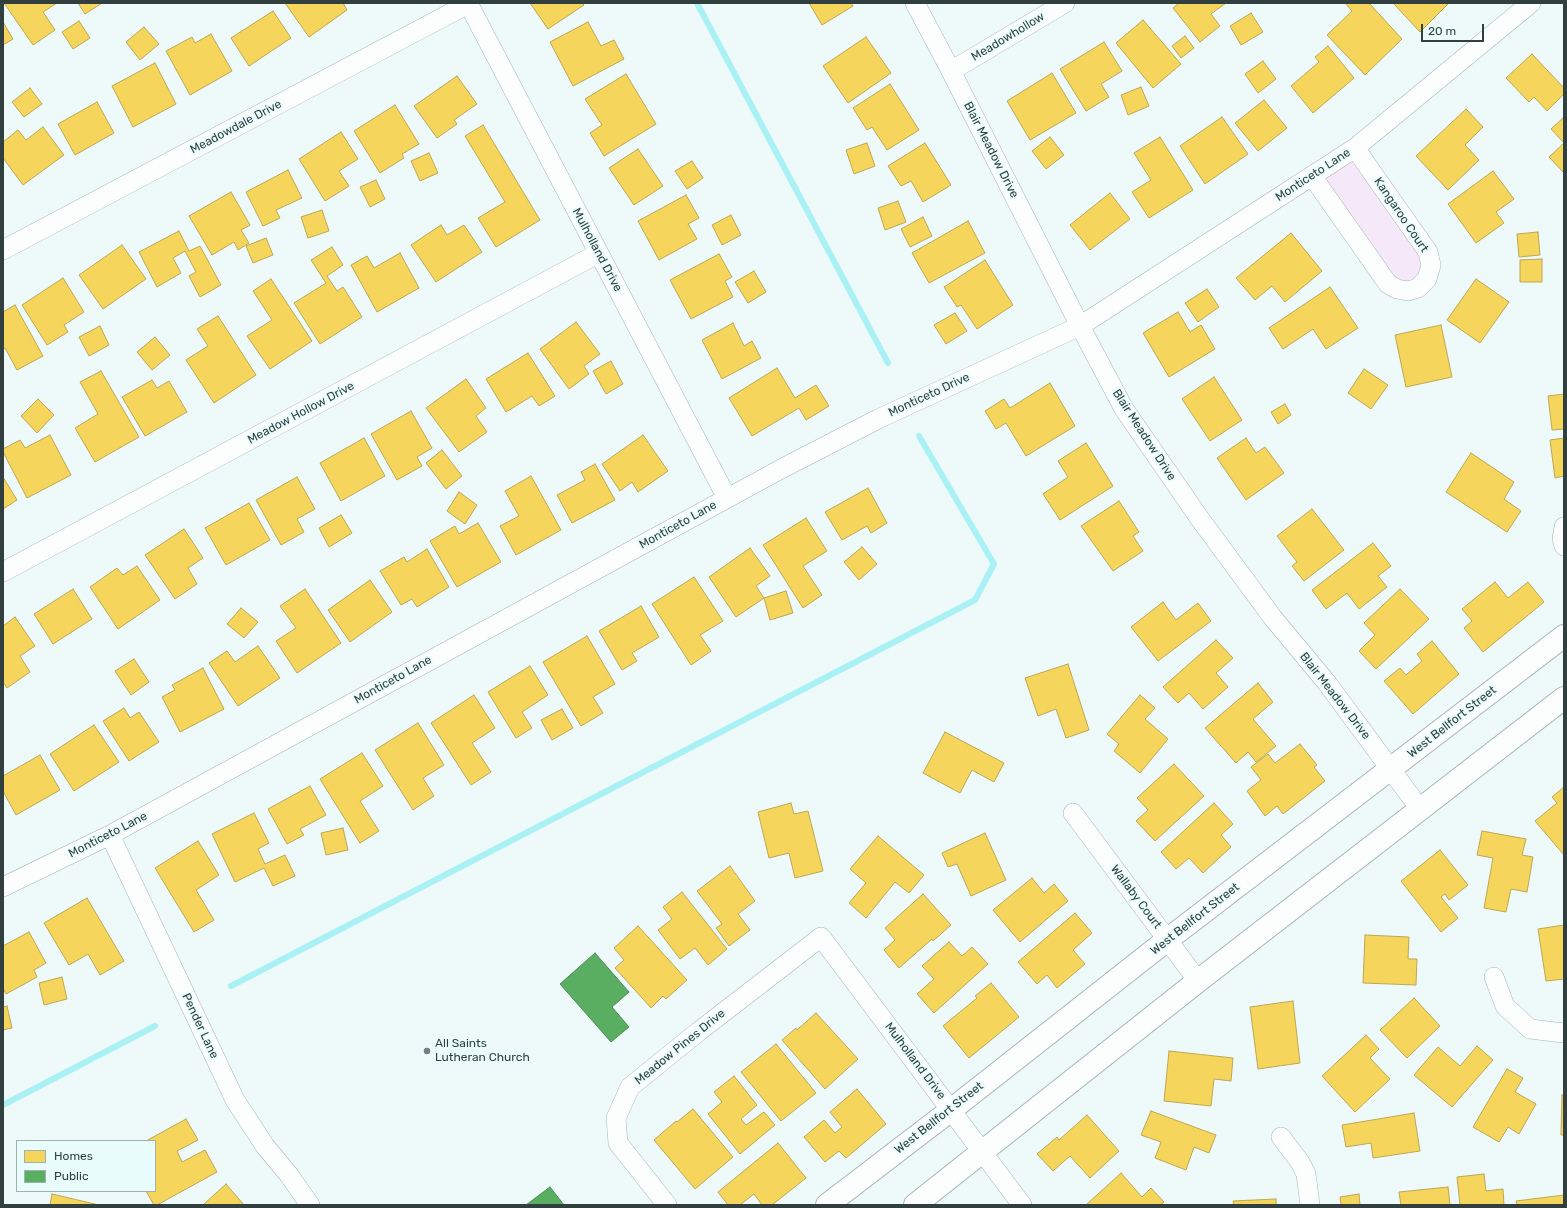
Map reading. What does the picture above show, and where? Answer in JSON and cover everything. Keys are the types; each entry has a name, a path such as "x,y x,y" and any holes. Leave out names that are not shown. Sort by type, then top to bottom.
{"main road":[{"name":"West Bellfort Street","path":"827,1205 951,1110 1167,940 1564,636"},
{"path":"914,1205 1198,981 1564,698"}],"street":[{"name":"Blair Meadow Drive","path":"915,3 1124,409 1273,618 1326,683 1420,809"},
{"name":"Meadowhollow","path":"951,71 1065,3"},
{"name":"Monticeto Lane","path":"1080,326 1355,148 1531,3"},
{"name":"Meadowdale Drive","path":"3,250 468,4"},
{"name":"Mulholland Drive","path":"468,4 727,498"},
{"name":"Kangaroo Court","path":"1312,176 1388,284 1397,289 1408,291 1418,288 1426,279 1431,265 1428,252 1355,148"},
{"name":"Meadow Hollow Drive","path":"3,572 599,253"},
{"name":"Monticeto Drive","path":"781,469 878,419 1080,326"},
{"name":"Monticeto Lane","path":"3,887 110,835 781,469"},
{"path":"1564,527 1562,539 1564,546"},
{"name":"Wallaby Court","path":"1073,813 1198,981"},
{"name":"Pender Lane","path":"110,835 235,1100 265,1146 289,1175 310,1205"},
{"name":"Mulholland Drive","path":"821,937 1022,1205"},
{"name":"Meadow Pines Drive","path":"668,1205 618,1143 616,1118 630,1087 698,1032 821,937"},
{"path":"1494,977 1505,1006 1530,1029 1564,1033"},
{"path":"1281,1137 1300,1162 1306,1174 1310,1205"}],"shaded area":[{"path":"1354,152 1426,253 1425,278 1398,287 1314,176"}],"building: Homes":[{"path":"4,3 57,3 43,12 55,30 33,45"},
{"path":"78,3 102,3 85,14"},
{"path":"285,3 343,3 347,10 309,37"},
{"path":"530,3 582,3 584,5 548,29"},
{"path":"809,3 851,3 853,6 822,25"},
{"path":"1179,3 1226,3 1211,14 1220,26 1200,42 1173,8"},
{"path":"1345,3 1369,3 1402,39 1365,75 1327,35 1352,11"},
{"path":"1393,3 1449,3 1420,32"},
{"path":"273,11 291,38 249,66 231,38"},
{"path":"1251,13 1263,32 1241,45 1230,26"},
{"path":"1143,20 1181,64 1153,88 1116,43"},
{"path":"79,21 90,38 73,49 62,32"},
{"path":"3,22 13,39 3,45"},
{"path":"588,22 601,46 614,40 624,59 573,86 550,42"},
{"path":"144,27 159,44 140,60 126,42"},
{"path":"211,34 232,71 190,95 166,51 192,37 195,43"},
{"path":"1185,36 1194,48 1181,58 1172,46"},
{"path":"866,37 891,73 848,103 823,66"},
{"path":"1104,42 1122,71 1101,84 1109,97 1086,111 1060,69"},
{"path":"1328,46 1354,78 1313,113 1291,86 1319,62 1315,57"},
{"path":"1532,54 1564,88 1564,94 1547,111 1534,97 1529,102 1506,78"},
{"path":"1263,61 1276,79 1258,93 1245,74"},
{"path":"155,63 176,104 133,127 112,86"},
{"path":"1052,73 1076,113 1030,140 1007,101"},
{"path":"626,74 656,124 604,156 590,133 602,125 585,99"},
{"path":"457,76 477,104 454,120 457,124 437,138 414,106"},
{"path":"890,84 919,130 887,150 872,127 867,130 853,108"},
{"path":"1141,87 1149,106 1128,115 1121,95"},
{"path":"30,88 42,104 24,117 12,102"},
{"path":"1264,100 1287,128 1258,151 1235,123"},
{"path":"97,102 114,133 75,155 58,124"},
{"path":"395,105 419,144 402,154 404,158 380,173 354,131"},
{"path":"1466,109 1483,127 1465,145 1479,160 1448,190 1416,156"},
{"path":"1222,117 1248,154 1205,184 1180,146"},
{"path":"1564,117 1564,143 1551,129"},
{"path":"483,125 540,220 496,247 478,218 505,202 465,136"},
{"path":"43,127 64,155 23,185 3,158 3,142 18,130 26,140"},
{"path":"341,132 358,159 339,171 349,186 325,201 299,159"},
{"path":"1050,137 1064,155 1046,169 1032,151"},
{"path":"1160,137 1193,190 1149,218 1132,192 1151,180 1134,153"},
{"path":"867,143 875,166 854,174 846,150"},
{"path":"925,143 951,185 923,202 911,181 901,186 888,166"},
{"path":"1564,143 1564,173 1549,157"},
{"path":"638,149 663,186 634,205 609,168"},
{"path":"429,153 438,173 420,181 411,161"},
{"path":"692,161 703,178 687,189 675,171"},
{"path":"288,170 302,198 276,210 280,218 263,226 246,192"},
{"path":"1493,171 1514,199 1496,212 1504,223 1476,243 1448,204"},
{"path":"376,180 385,199 370,207 360,187"},
{"path":"231,192 250,225 241,230 249,243 238,250 234,242 212,255 189,216"},
{"path":"1110,193 1130,219 1090,250 1070,225"},
{"path":"686,195 699,218 688,224 697,239 659,260 638,221"},
{"path":"898,201 906,222 885,230 878,208"},
{"path":"322,210 329,231 308,238 301,217"},
{"path":"731,215 741,235 722,245 712,225"},
{"path":"923,217 932,236 910,247 901,229"},
{"path":"968,221 985,253 929,283 912,253"},
{"path":"441,225 447,235 464,225 482,252 436,282 411,245"},
{"path":"179,231 189,251 200,246 221,285 200,297 189,276 196,272 185,251 173,258 181,273 157,287 139,252"},
{"path":"1538,232 1540,255 1519,257 1517,234"},
{"path":"1291,233 1322,271 1285,302 1272,286 1255,300 1236,278"},
{"path":"266,238 273,255 253,263 246,246"},
{"path":"122,245 146,279 103,309 79,275"},
{"path":"332,247 343,265 327,276 337,291 343,287 362,317 320,344 294,303 326,283 311,260"},
{"path":"400,253 419,288 377,312 351,265 367,256 374,268"},
{"path":"719,254 732,277 725,281 733,297 691,319 670,280"},
{"path":"1542,259 1542,282 1520,282 1520,260"},
{"path":"985,260 1013,305 977,329 961,305 957,307 944,287"},
{"path":"754,271 766,292 748,303 735,282"},
{"path":"63,278 84,312 64,325 68,332 47,345 22,305"},
{"path":"271,279 312,341 270,369 247,336 272,320 253,291"},
{"path":"1476,279 1509,302 1480,343 1447,320"},
{"path":"1330,287 1358,328 1326,349 1313,329 1283,349 1269,328"},
{"path":"1207,289 1219,307 1198,322 1185,303"},
{"path":"15,305 43,356 17,370 5,348 3,349 3,312"},
{"path":"1178,312 1190,332 1201,325 1215,349 1169,377 1143,333"},
{"path":"955,313 967,331 946,344 934,325"},
{"path":"218,316 256,375 214,403 186,360 208,346 197,329"},
{"path":"576,322 600,354 584,366 589,374 569,389 540,349"},
{"path":"733,323 744,346 752,341 761,358 722,379 702,340"},
{"path":"1441,325 1452,377 1406,387 1395,335"},
{"path":"100,326 109,345 89,356 79,337"},
{"path":"155,337 170,355 152,370 137,352"},
{"path":"528,353 555,396 539,406 532,396 506,412 486,379"},
{"path":"611,361 623,384 606,394 593,371"},
{"path":"777,368 795,398 816,385 829,406 806,420 799,408 752,436 729,398"},
{"path":"1364,369 1388,385 1371,409 1348,393"},
{"path":"101,371 139,437 95,462 75,428 98,414 80,382"},
{"path":"1214,377 1242,420 1210,441 1182,399"},
{"path":"466,379 486,408 476,416 487,432 459,452 426,408"},
{"path":"152,380 157,388 169,381 187,412 145,436 122,397"},
{"path":"1050,383 1075,426 1026,456 1006,423 996,429 985,411 1004,399 1010,408"},
{"path":"1564,394 1564,429 1552,430 1548,396"},
{"path":"38,399 54,415 37,433 21,416"},
{"path":"1285,404 1291,415 1278,424 1271,412"},
{"path":"411,411 432,448 417,457 422,466 397,480 371,434"},
{"path":"50,435 71,475 27,498 3,452 3,449 20,440 25,448"},
{"path":"643,435 668,471 638,492 632,482 620,491 602,464"},
{"path":"364,438 385,476 341,501 320,463"},
{"path":"1246,438 1256,453 1265,447 1284,473 1246,500 1217,458"},
{"path":"1564,438 1564,476 1555,478 1550,440"},
{"path":"1086,443 1113,486 1060,520 1043,494 1068,477 1058,461"},
{"path":"442,450 462,476 446,489 426,463"},
{"path":"1471,453 1514,482 1504,499 1521,511 1507,532 1446,492"},
{"path":"595,464 615,500 572,523 557,495 585,480 581,472"},
{"path":"531,476 561,530 516,555 500,526 519,516 505,491"},
{"path":"3,477 17,500 3,509"},
{"path":"297,477 315,509 297,519 304,532 281,545 256,500"},
{"path":"868,488 887,523 871,533 867,526 842,540 825,512"},
{"path":"459,492 477,505 465,524 447,511"},
{"path":"1119,501 1139,532 1133,536 1143,551 1113,571 1081,526"},
{"path":"249,503 270,540 226,565 205,528"},
{"path":"1312,509 1344,550 1304,581 1292,566 1297,562 1277,536"},
{"path":"341,515 352,533 329,547 319,528"},
{"path":"806,518 827,551 803,566 822,595 803,608 763,545"},
{"path":"478,523 501,562 457,587 430,541 455,526 459,534"},
{"path":"184,529 203,558 188,568 197,584 175,599 145,555"},
{"path":"1373,543 1391,566 1378,576 1387,587 1359,609 1347,593 1326,609 1312,590"},
{"path":"862,547 877,564 859,580 844,562"},
{"path":"750,548 770,576 756,586 764,598 736,617 709,577"},
{"path":"427,549 449,587 417,607 412,599 401,605 380,571 404,557 407,562"},
{"path":"137,566 160,600 118,629 90,587 117,568 123,575"},
{"path":"694,577 723,621 700,635 711,651 691,665 652,604"},
{"path":"370,580 392,612 350,642 328,610"},
{"path":"1495,582 1508,598 1528,582 1544,602 1483,652 1464,628 1472,621 1462,609"},
{"path":"73,589 92,619 53,644 34,614"},
{"path":"305,589 341,643 297,673 276,641 296,628 280,606"},
{"path":"1400,589 1429,619 1376,669 1359,651 1375,635 1364,623"},
{"path":"786,591 793,613 770,620 764,598"},
{"path":"1163,602 1176,620 1198,603 1211,621 1158,661 1131,627"},
{"path":"641,606 659,637 632,653 637,661 622,670 599,631"},
{"path":"241,608 258,622 244,638 227,624"},
{"path":"15,617 35,646 20,656 30,672 7,688 3,682 3,626"},
{"path":"587,636 615,684 593,697 603,713 581,726 543,662"},
{"path":"1216,640 1233,658 1216,673 1228,687 1203,709 1189,693 1178,703 1163,687"},
{"path":"1432,641 1459,674 1413,714 1384,681 1400,668 1406,675 1422,661 1417,654"},
{"path":"258,646 280,678 238,706 209,663 227,651 235,662"},
{"path":"134,659 149,682 131,695 115,671"},
{"path":"1068,664 1089,730 1066,738 1056,709 1038,716 1025,678"},
{"path":"530,666 548,695 522,712 532,728 516,738 488,692"},
{"path":"203,668 224,709 180,732 162,697 175,690 172,685"},
{"path":"1258,683 1273,702 1253,719 1276,746 1256,762 1248,752 1236,763 1205,728"},
{"path":"474,695 495,728 472,743 491,772 471,785 431,723"},
{"path":"1140,695 1155,708 1145,719 1168,739 1140,773 1114,751 1119,744 1107,734"},
{"path":"124,708 130,718 139,712 159,742 129,761 103,721"},
{"path":"562,709 573,728 552,740 541,720"},
{"path":"418,723 444,765 423,778 434,796 413,810 375,750"},
{"path":"94,725 119,762 74,791 50,754"},
{"path":"945,732 1004,763 994,782 972,770 960,793 923,773"},
{"path":"1300,744 1317,765 1314,767 1325,781 1283,814 1277,806 1265,816 1247,791 1261,780 1251,767 1268,754 1275,763"},
{"path":"362,753 383,786 360,801 379,831 360,843 320,779"},
{"path":"40,755 60,790 16,815 3,791 3,776"},
{"path":"1174,764 1204,796 1155,841 1136,821 1148,810 1137,798"},
{"path":"310,786 326,815 300,829 304,835 287,844 268,809"},
{"path":"1564,787 1564,855 1535,821 1557,803 1552,797"},
{"path":"791,803 794,814 808,811 823,871 795,878 789,853 769,858 758,812"},
{"path":"1214,803 1233,824 1221,835 1231,847 1203,873 1189,858 1176,869 1161,852"},
{"path":"254,813 269,843 258,849 265,864 285,855 295,876 273,886 264,868 235,882 212,834"},
{"path":"343,828 348,850 326,855 321,833"},
{"path":"1482,831 1526,839 1522,855 1533,857 1527,892 1511,889 1506,912 1484,908 1493,858 1477,855"},
{"path":"985,833 1006,880 971,896 957,864 948,867 942,853"},
{"path":"878,836 924,875 909,893 895,882 866,918 849,903 866,883 850,869"},
{"path":"198,841 219,875 196,890 214,920 194,932 155,868"},
{"path":"1440,850 1468,885 1449,900 1445,894 1441,897 1458,918 1441,932 1401,881"},
{"path":"730,866 755,901 738,914 750,930 729,946 716,928 722,924 697,891"},
{"path":"1032,878 1044,893 1054,884 1068,901 1020,942 993,910"},
{"path":"682,892 727,949 708,965 695,948 680,959 658,930 672,919 663,907"},
{"path":"923,894 951,925 933,941 932,939 899,968 884,950 895,940 885,928"},
{"path":"87,898 124,961 100,975 88,954 69,965 44,923"},
{"path":"1075,913 1092,933 1073,950 1085,964 1057,988 1047,975 1037,984 1018,962"},
{"path":"1564,925 1564,979 1546,981 1538,929"},
{"path":"638,926 687,980 666,999 663,996 651,1008 615,968 624,960 614,948"},
{"path":"29,932 46,963 34,970 37,977 6,994 3,988 3,946"},
{"path":"1365,935 1409,937 1408,959 1417,959 1416,985 1363,983"},
{"path":"949,942 962,956 972,947 988,964 934,1013 917,994 934,979 922,966"},
{"path":"62,977 67,999 44,1005 39,983"},
{"path":"991,983 1019,1017 969,1058 943,1026 977,998 975,996"},
{"path":"1414,998 1440,1026 1407,1058 1380,1030"},
{"path":"1293,1001 1300,1063 1258,1069 1250,1007"},
{"path":"7,1006 12,1028 3,1030 3,1007"},
{"path":"816,1013 858,1059 825,1089 782,1040 796,1028 797,1030"},
{"path":"1366,1035 1379,1049 1370,1058 1390,1079 1355,1112 1322,1076"},
{"path":"776,1044 816,1093 781,1121 741,1072"},
{"path":"1477,1046 1493,1060 1452,1107 1414,1075 1438,1047 1460,1066"},
{"path":"1169,1051 1233,1058 1231,1081 1214,1079 1211,1106 1164,1101"},
{"path":"1507,1069 1523,1078 1515,1092 1536,1104 1519,1134 1508,1127 1499,1142 1473,1127"},
{"path":"734,1076 757,1105 741,1119 746,1125 764,1112 775,1125 740,1154 708,1114 722,1102 714,1092"},
{"path":"857,1089 886,1124 846,1158 839,1151 825,1162 804,1137 824,1120 835,1133 842,1127 830,1112"},
{"path":"1562,1095 1564,1095 1564,1135 1561,1135"},
{"path":"693,1109 733,1157 695,1189 654,1140"},
{"path":"1151,1111 1216,1135 1209,1153 1194,1147 1186,1170 1155,1158 1161,1142 1141,1135"},
{"path":"1414,1113 1420,1151 1373,1158 1371,1143 1346,1147 1342,1125"},
{"path":"1087,1115 1119,1151 1090,1178 1070,1156 1053,1171 1037,1154 1057,1137 1059,1140"},
{"path":"186,1119 198,1140 177,1151 182,1162 205,1150 217,1172 157,1205 154,1205 147,1192 156,1192 156,1140 148,1140"},
{"path":"778,1143 806,1178 772,1205 762,1205 754,1194 740,1205 728,1205 718,1192"},
{"path":"1121,1173 1142,1197 1151,1188 1164,1202 1160,1205 1086,1205"},
{"path":"1484,1174 1486,1191 1503,1189 1504,1205 1460,1205 1457,1177"},
{"path":"226,1184 244,1205 203,1205"},
{"path":"1448,1187 1450,1205 1401,1205 1399,1192"},
{"path":"52,1194 99,1205 50,1205"},
{"path":"1359,1194 1360,1205 1341,1205 1340,1197"},
{"path":"1564,1195 1564,1205 1517,1205 1516,1201"},
{"path":"1276,1199 1276,1205 1234,1205 1233,1201"}],"building: Public":[{"path":"595,953 629,992 612,1007 629,1027 611,1042 560,984"},
{"path":"550,1187 564,1205 526,1205"}],"waterway":[{"path":"697,3 888,363"},
{"path":"231,986 975,600 994,564 919,436"},
{"path":"3,1105 155,1026"}],"place":[{"name":"All Saints Lutheran Church","path":"427,1051"}]}
